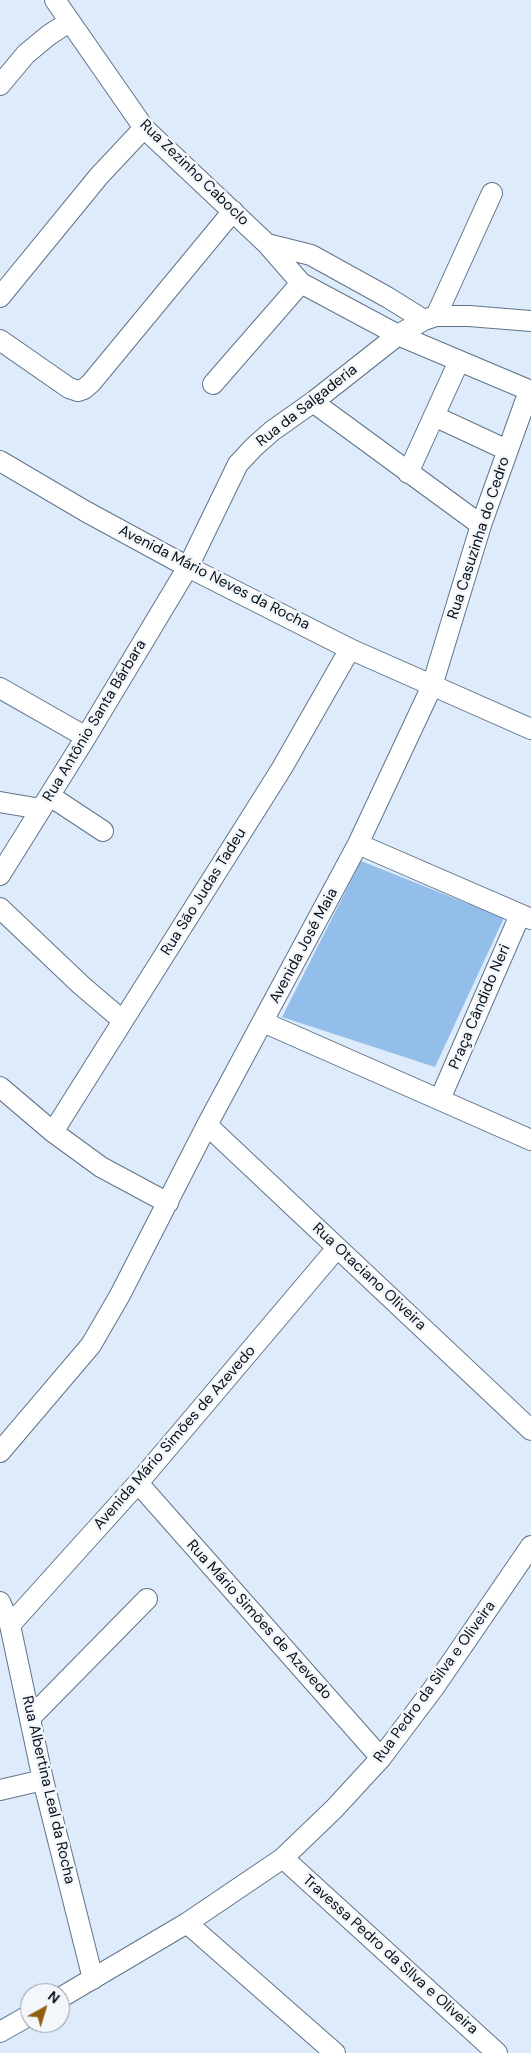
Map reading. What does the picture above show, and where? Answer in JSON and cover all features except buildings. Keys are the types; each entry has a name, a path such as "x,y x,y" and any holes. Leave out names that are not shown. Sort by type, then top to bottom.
{"street":[{"name":"Rua Zezinho Caboclo","path":"55,0 144,128 267,244 301,283 398,335 530,391"},
{"path":"0,85 26,54 49,35 69,22"},
{"path":"0,297 99,176 144,128"},
{"path":"430,318 492,193"},
{"path":"0,340 69,388 78,391 91,383 233,211"},
{"path":"267,244 311,255 430,318 469,316 531,322"},
{"path":"213,384 301,283"},
{"name":"Rua da Salgaderia","path":"188,567 238,464 272,431 313,402 398,335 430,318"},
{"path":"408,472 459,361"},
{"name":"Rua Casuzinha do Cedro","path":"432,686 481,525 530,391"},
{"path":"313,402 481,525"},
{"path":"434,416 507,450"},
{"name":"Avenida Mário Neves da Rocha","path":"0,461 85,511 188,567 350,649 531,729"},
{"name":"Rua Antônio Santa Bárbara","path":"0,875 46,803 188,567"},
{"name":"Rua São Judas Tadeu","path":"53,1132 282,768 350,649"},
{"name":"Avenida José Maia","path":"0,1452 90,1345 120,1295 207,1125 358,844 432,686"},
{"path":"0,688 86,737"},
{"path":"0,802 46,803 104,830"},
{"path":"358,844 525,917"},
{"path":"0,908 81,985 122,1020"},
{"name":"Praça Cândido Neri","path":"440,1099 525,917"},
{"path":"263,1022 531,1140"},
{"path":"0,1087 53,1132 101,1167 168,1203"},
{"name":"Rua Otaciano Oliveira","path":"207,1125 529,1426"},
{"name":"Avenida Mário Simões de Azevedo","path":"10,1625 138,1483 337,1248"},
{"name":"Rua Mário Simões de Azevedo","path":"138,1483 381,1758"},
{"name":"Rua Pedro da Silva e Oliveira","path":"70,1992 187,1923 282,1858 334,1809 381,1758 433,1688 531,1546"},
{"path":"31,1717 147,1599"},
{"name":"Rua Albertina Leal da Rocha","path":"0,1602 10,1625 43,1780 93,1978"},
{"path":"0,1790 43,1780"},
{"name":"Travessa Pedro da SIlva e Oliveira","path":"282,1858 497,2053"},
{"path":"187,1923 335,2053"},
{"path":"0,2032 20,2021"}],"shaded area":[{"path":"361,861 504,918 435,1067 282,1017"}]}
